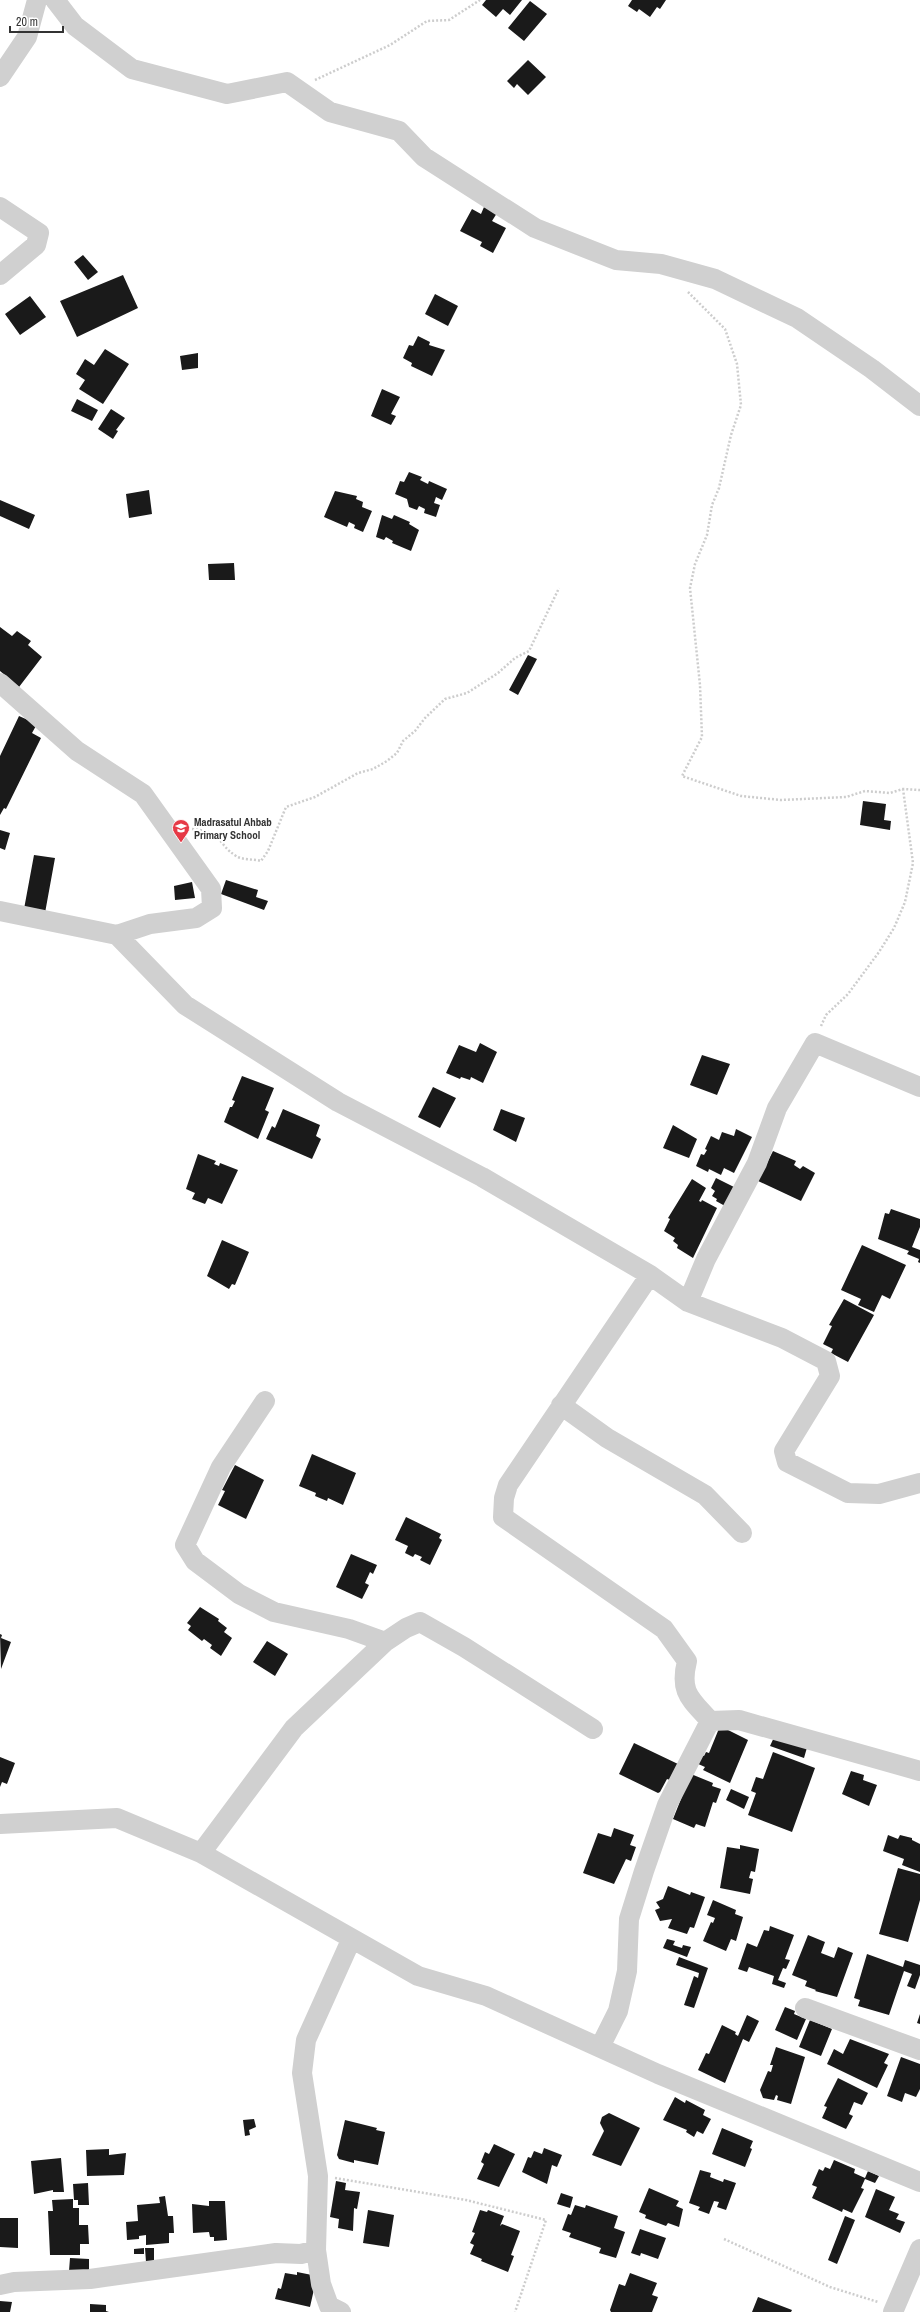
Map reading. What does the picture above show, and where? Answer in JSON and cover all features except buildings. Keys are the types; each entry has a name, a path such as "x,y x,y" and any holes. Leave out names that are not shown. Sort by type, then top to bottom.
{"street":[{"path":"0,77 27,36 37,0"},
{"path":"55,0 75,26 132,69 228,94 286,82 330,112 399,131 424,158 535,228 616,260 661,264 715,279 796,318 872,369 920,406"},
{"path":"0,207 39,233 36,245 0,276"},
{"path":"0,684 77,751 143,794 211,889 212,908 196,918 150,924 117,935 0,911"},
{"path":"117,935 185,1005 338,1102 482,1177 650,1275 688,1302 782,1338 826,1361 830,1376 784,1451 786,1462 848,1493 879,1494 920,1483"},
{"path":"688,1302 706,1259 757,1163 777,1108 815,1043 920,1087"},
{"path":"650,1275 508,1485 504,1498 503,1517 664,1629 687,1661 684,1673 685,1692 710,1721"},
{"path":"265,1401 221,1467 185,1545 195,1561 238,1594 274,1612 349,1629 386,1642"},
{"path":"561,1405 607,1438 705,1494 742,1533"},
{"path":"202,1853 294,1728 386,1642 406,1628 420,1622 464,1647 593,1729"},
{"path":"710,1721 739,1720 920,1771"},
{"path":"600,2047 618,2011 627,1971 629,1919 644,1871 667,1805 710,1721"},
{"path":"0,1824 118,1818 202,1853 350,1940 418,1976 486,1996 807,2137 920,2182"},
{"path":"332,2310 321,2284 316,2250 318,2176 302,2073 306,2040 350,1940"},
{"path":"805,2008 920,2050"},
{"path":"894,2309 920,2249"},
{"path":"0,2285 14,2282 90,2279 276,2253 301,2254 316,2250"}],"path":[{"path":"286,82 314,80 325,77 390,45 427,21 449,20 480,0"},
{"path":"682,286 725,329 737,364 741,405 731,435 719,488 712,505 707,536 695,564 690,588 700,685 702,737 682,776 741,796 781,800 846,797 865,791 890,793 903,790 920,790"},
{"path":"173,836 191,829 208,830 237,856 261,861 268,851 286,807 315,797 358,774 373,769 387,761 397,753 403,741 415,731 425,718 445,699 467,693 498,673 515,658 529,651 559,588"},
{"path":"815,1043 826,1014 848,994 879,952 894,928 905,902 913,863 903,790"},
{"path":"318,2176 466,2200 546,2220 515,2312"},
{"path":"724,2239 830,2287 894,2309"}],"place":[{"name":"Madrasatul Ahbab Primary School","path":"181,843"}]}
